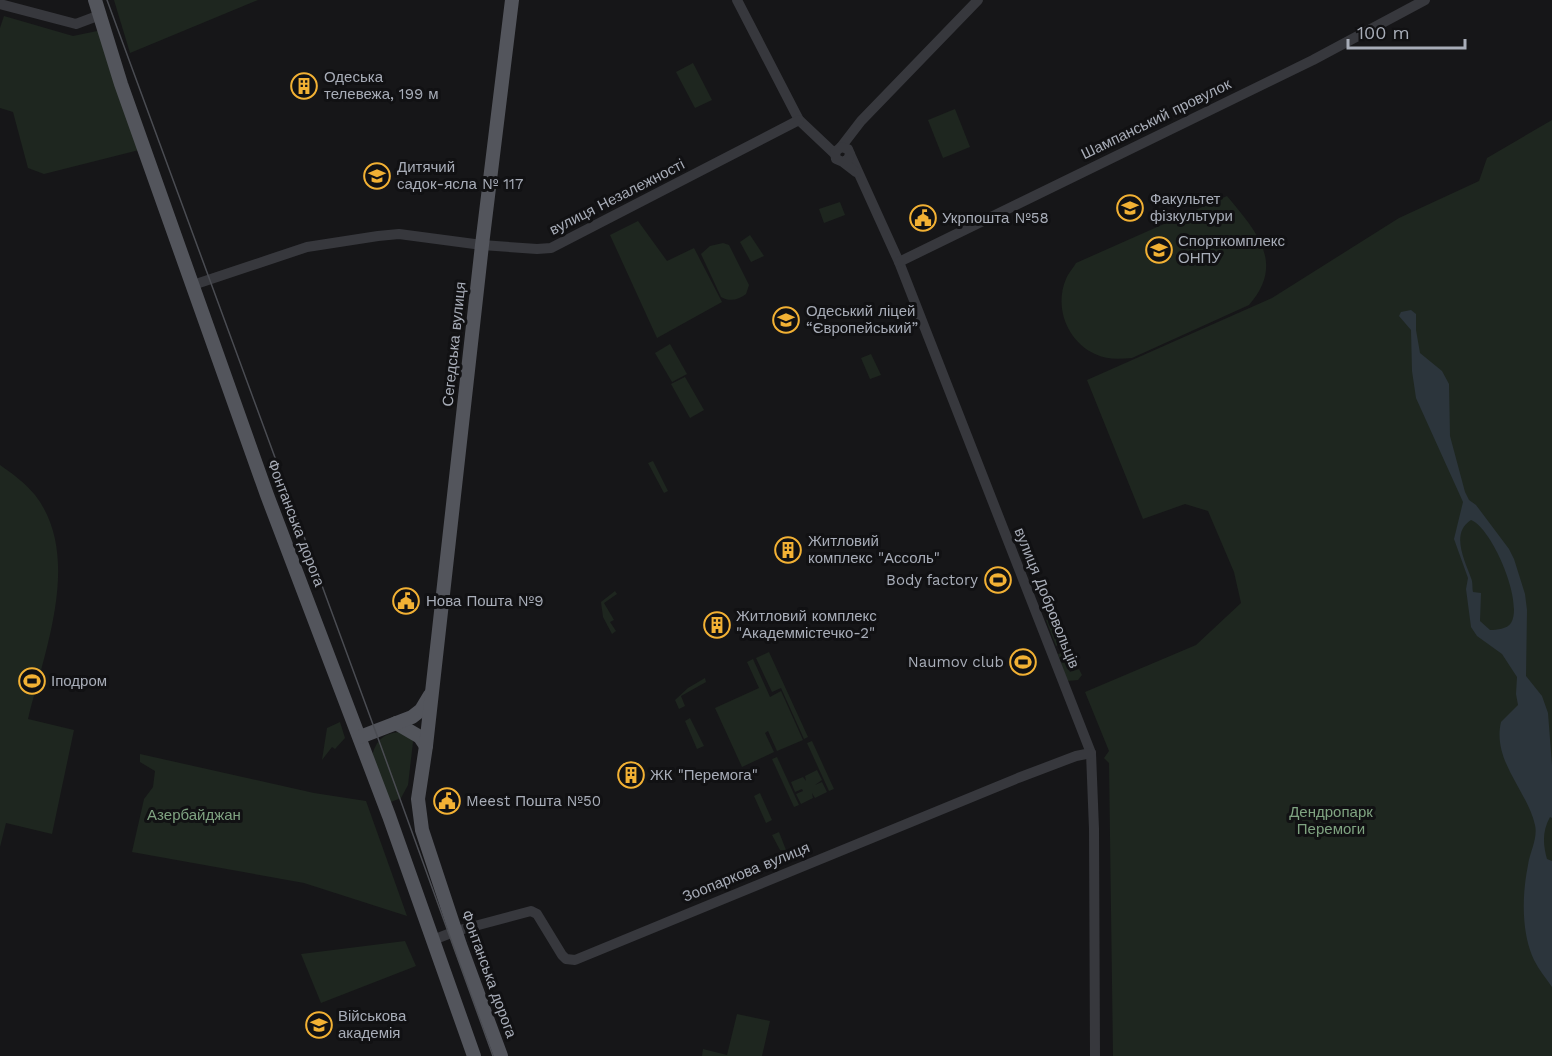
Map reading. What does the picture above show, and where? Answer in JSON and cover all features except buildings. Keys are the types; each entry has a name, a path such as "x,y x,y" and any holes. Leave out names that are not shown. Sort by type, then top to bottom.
{"main road":[{"name":"Фонтанська дорога","path":"95,0 121,84 267,495 360,737 474,1056"},
{"name":"Сегедська вулиця","path":"418,799 512,0"},
{"path":"360,737 412,717 420,710 431,693"},
{"path":"396,723 420,737 426,746"},
{"name":"Фонтанська дорога","path":"418,799 422,830 501,1056"}],"street":[{"name":"вулиця Добровольців","path":"737,0 799,120 826,145 843,150 859,174 899,262 1091,753 1094,829 1095,1056"},
{"path":"843,150 861,121 978,0"},
{"name":"Шампанський провулок","path":"899,262 1313,60 1425,0"},
{"path":"0,4 76,24 100,15"},
{"name":"вулиця Незалежності","path":"193,285 307,247 378,236 399,234 482,245 551,248 799,120"},
{"name":"Зоопаркова вулиця","path":"432,940 526,911 534,911 562,955 566,959 575,960 1018,778 1076,756 1091,753"}],"green space":[{"path":"114,0 258,0 130,53"},
{"path":"4,16 73,36 102,30 143,149 44,174 28,168 13,112 0,108 0,28"},
{"path":"693,63 712,100 695,108 676,72"},
{"path":"955,109 970,147 943,158 928,120"},
{"name":"Дендропарк Перемоги","path":"1552,120 1552,1056 1113,1056 1109,763 1104,758 1109,751 1085,692 1196,645 1241,603 1234,572 1208,511 1185,504 1143,519 1087,380 1272,298 1399,218 1479,181 1487,158"},
{"path":"1227,196 1256,235 1263,248 1266,261 1265,275 1260,290 1249,305 1132,358 1113,359 1100,356 1077,341 1066,322 1062,301 1066,279 1076,263"},
{"path":"840,202 845,215 824,223 819,209"},
{"path":"638,221 667,261 694,248 722,302 657,338 610,235"},
{"path":"750,235 764,256 751,262 740,242"},
{"path":"723,243 729,245 749,285 746,294 734,300 721,297 701,254 710,246"},
{"path":"670,344 687,374 672,382 655,353"},
{"path":"871,354 881,375 870,379 861,358"},
{"path":"685,377 704,410 690,418 671,384"},
{"path":"653,461 668,491 664,493 648,463"},
{"path":"0,465 35,495 49,520 56,547 58,575 56,605 28,719 74,730 52,834 6,823 0,847"},
{"path":"615,591 617,594 604,603 614,620 610,622 616,631 612,634 603,617 601,602"},
{"path":"1059,615 1065,632 1057,635 1061,644 1056,646 1046,620"},
{"path":"769,652 808,737 804,739 781,688 772,692 756,658"},
{"path":"1062,653 1070,672 1079,669 1082,675 1078,680 1067,681 1058,654"},
{"path":"753,659 770,697 781,691 803,740 777,751 768,731 765,733 774,752 742,767 715,708 759,688 747,662"},
{"path":"705,678 706,682 681,696 685,706 679,709 675,700 688,688"},
{"path":"690,718 704,746 697,749 685,721"},
{"path":"340,722 345,738 335,749 332,747 322,760 327,728"},
{"path":"400,732 413,742 408,785 401,798 391,802 388,801 372,756 382,738"},
{"path":"812,741 834,789 829,791 807,743"},
{"name":"Азербайджан","path":"140,754 314,793 366,801 407,916 304,883 132,852 144,799 153,787 155,771 140,762"},
{"path":"777,757 799,805 794,807 772,759"},
{"path":"817,770 822,780 815,785 822,782 827,792 815,798 812,793 813,798 801,804 796,794 803,791 802,789 795,792 791,782 803,777 806,781 805,776"},
{"path":"760,793 772,820 766,823 754,796"},
{"path":"779,832 786,850 780,850 772,835"},
{"path":"405,941 416,966 321,1003 301,954"},
{"path":"737,1014 770,1021 762,1056 702,1056 703,1049 727,1055"}],"shaded area":[{"path":"1411,310 1416,314 1420,353 1442,371 1449,384 1450,436 1465,492 1509,549 1525,594 1527,610 1526,676 1542,696 1548,713 1552,765 1552,818 1550,817 1547,822 1544,838 1547,859 1552,861 1552,987 1534,960 1525,926 1525,889 1529,860 1535,840 1535,825 1501,750 1501,722 1518,705 1517,677 1502,654 1477,636 1471,627 1466,589 1468,578 1454,539 1463,502 1416,398 1412,371 1411,330 1399,316 1401,312","holes":["1471,520 1479,526 1496,551 1510,583 1514,613 1511,623 1499,629 1490,630 1480,621 1481,593 1473,592 1472,580 1461,547 1461,532 1465,526"]}],"tram line":[{"path":"107,0 493,1056"}],"place":[{"name":"Одеська телевежа, 199 м","path":"304,86"},
{"name":"Дитячий садок-ясла № 117","path":"377,176"},
{"name":"Факультет фізкультури","path":"1130,208"},
{"name":"Укрпошта №58","path":"923,218"},
{"name":"Спорткомплекс ОНПУ","path":"1159,250"},
{"name":"Одеський ліцей “Європейський”","path":"786,320"},
{"name":"Житловий комплекс \"Ассоль\"","path":"788,550"},
{"name":"Body factory","path":"998,580"},
{"name":"Нова Пошта №9","path":"406,601"},
{"name":"Житловий комплекс \"Академмістечко-2\"","path":"717,625"},
{"name":"Naumov club","path":"1023,662"},
{"name":"Іподром","path":"32,681"},
{"name":"ЖК \"Перемога\"","path":"631,775"},
{"name":"Meest Пошта №50","path":"447,801"},
{"name":"Військова академія","path":"319,1025"}]}
